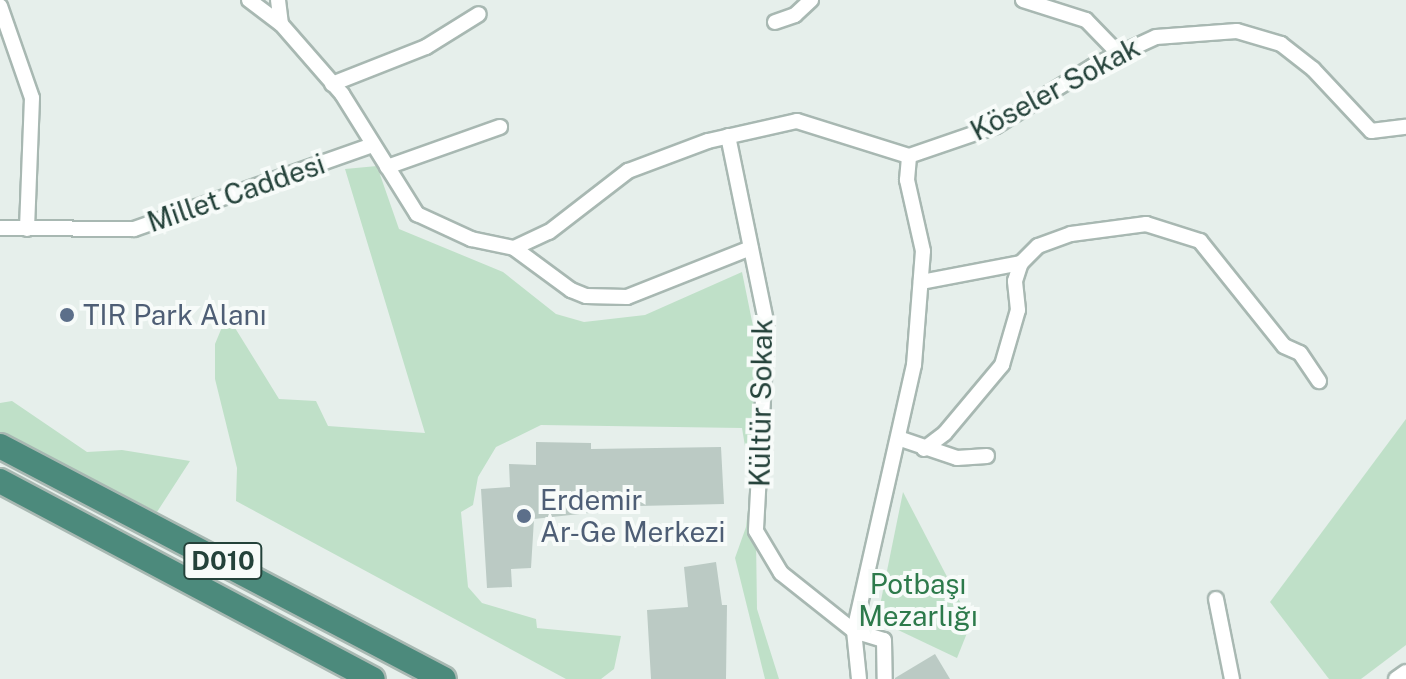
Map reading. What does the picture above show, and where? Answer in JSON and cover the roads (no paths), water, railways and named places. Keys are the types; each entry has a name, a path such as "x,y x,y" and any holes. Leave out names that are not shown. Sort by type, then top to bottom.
{"highway":[{"name":"D010","path":"0,446 444,679"},
{"name":"D010","path":"0,481 373,679"}],"street":[{"path":"249,0 281,24 332,84 417,214 471,239 514,248 571,290 586,296 627,297 751,248"},
{"path":"278,0 281,24"},
{"path":"775,22 795,15 811,0"},
{"path":"1023,0 1086,20 1119,54"},
{"path":"0,6 32,98 27,229"},
{"path":"332,84 426,47 479,14"},
{"name":"Köseler Sokak","path":"909,156 996,126 1119,54 1156,37 1237,31 1281,44 1313,69 1371,131 1406,127"},
{"path":"514,248 549,232 628,171 728,136 797,121 909,156 907,180 923,251 914,365 854,631 859,679"},
{"path":"387,167 500,127"},
{"name":"Kültür Sokak","path":"728,136 767,326 756,531 781,573 854,631 884,640 885,679"},
{"name":"Millet Caddesi","path":"0,228 134,229 373,145"},
{"path":"924,449 945,433 1002,365 1018,310 1015,281 1021,263 1038,246 1071,234 1146,224 1174,230 1200,241 1284,346 1300,353 1319,381"},
{"path":"921,282 1021,263"},
{"path":"898,438 957,458 987,456"},
{"path":"1216,599 1232,679"},
{"path":"1396,679 1406,672"}],"place":[{"name":"TIR Park Alanı","path":"67,315"},
{"name":"Erdemir Ar-Ge Merkezi","path":"524,516"}],"park label":[{"name":"Potbaşı Mezarlığı","path":"918,600"}]}
